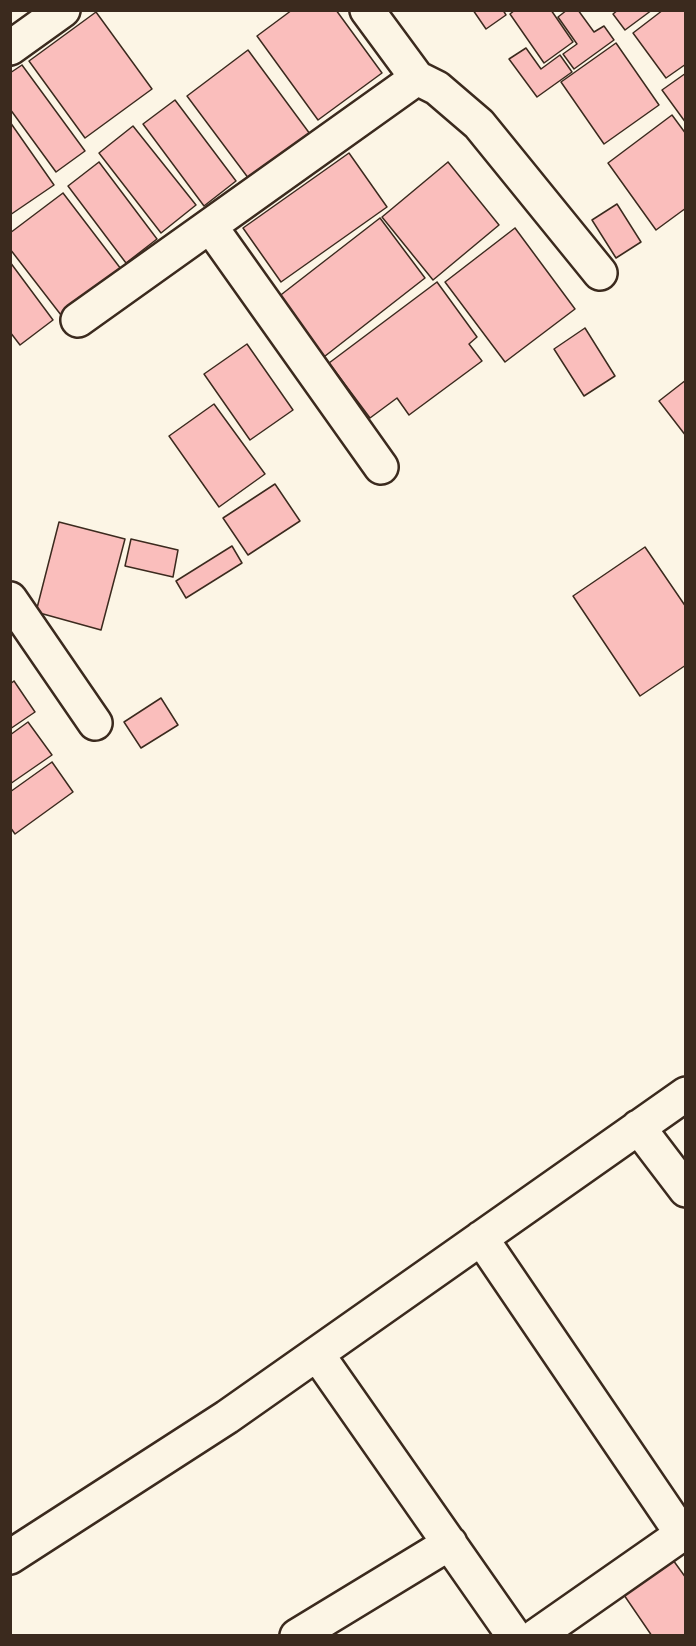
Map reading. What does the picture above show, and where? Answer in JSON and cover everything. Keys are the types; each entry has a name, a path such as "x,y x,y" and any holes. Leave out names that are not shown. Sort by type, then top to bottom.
{"street":[{"path":"10,48 63,10"},
{"path":"368,10 417,78 437,88 479,124 600,273"},
{"path":"78,320 417,78"},
{"path":"210,226 381,467"},
{"path":"10,599 95,723"},
{"path":"10,1557 227,1417 686,1094"},
{"path":"638,1127 686,1190"},
{"path":"481,1238 682,1534 536,1635"},
{"path":"317,1354 514,1635"},
{"path":"297,1635 450,1543"}],"building":[{"path":"292,10 336,10 382,73 318,120 257,36"},
{"path":"473,10 503,10 506,15 486,29"},
{"path":"515,10 551,10 573,42 544,63 510,14"},
{"path":"567,10 578,10 594,32 604,26 614,40 574,69 563,54 577,44 558,17"},
{"path":"618,10 652,10 625,30 613,14"},
{"path":"663,10 686,10 686,64 666,78 633,33"},
{"path":"96,12 152,89 85,138 29,61"},
{"path":"616,43 659,105 604,144 561,82"},
{"path":"526,48 541,69 560,55 572,72 537,97 509,59"},
{"path":"248,50 310,134 249,179 187,96"},
{"path":"22,65 85,151 56,172 10,109 10,73"},
{"path":"686,73 686,123 662,90"},
{"path":"175,100 236,181 204,206 143,124"},
{"path":"672,115 686,134 686,208 656,230 608,163"},
{"path":"10,122 54,185 10,215"},
{"path":"133,126 196,205 161,233 99,153"},
{"path":"349,153 387,207 281,282 243,228"},
{"path":"99,162 157,239 126,263 68,186"},
{"path":"448,162 499,225 433,280 382,217"},
{"path":"63,193 121,269 61,315 10,249 10,233"},
{"path":"617,204 641,242 616,258 592,220"},
{"path":"380,218 425,278 320,360 273,301"},
{"path":"515,228 575,309 505,362 445,282"},
{"path":"10,262 53,320 20,345 10,332"},
{"path":"437,282 477,337 469,344 482,361 409,415 397,398 370,418 329,363"},
{"path":"585,328 615,376 584,396 554,349"},
{"path":"247,344 293,410 250,440 204,374"},
{"path":"686,380 686,436 659,401"},
{"path":"214,404 265,474 219,507 169,436"},
{"path":"275,484 300,521 248,555 223,518"},
{"path":"59,522 125,539 101,630 36,612"},
{"path":"131,539 178,550 173,577 125,566"},
{"path":"232,546 242,563 186,598 176,581"},
{"path":"645,547 686,607 686,665 640,696 573,596"},
{"path":"14,681 35,712 10,729 10,684"},
{"path":"161,698 178,725 141,748 124,722"},
{"path":"28,722 52,755 10,784 10,735"},
{"path":"52,762 73,792 15,834 10,827 10,792"},
{"path":"673,1560 686,1578 686,1636 652,1636 624,1595"}]}
